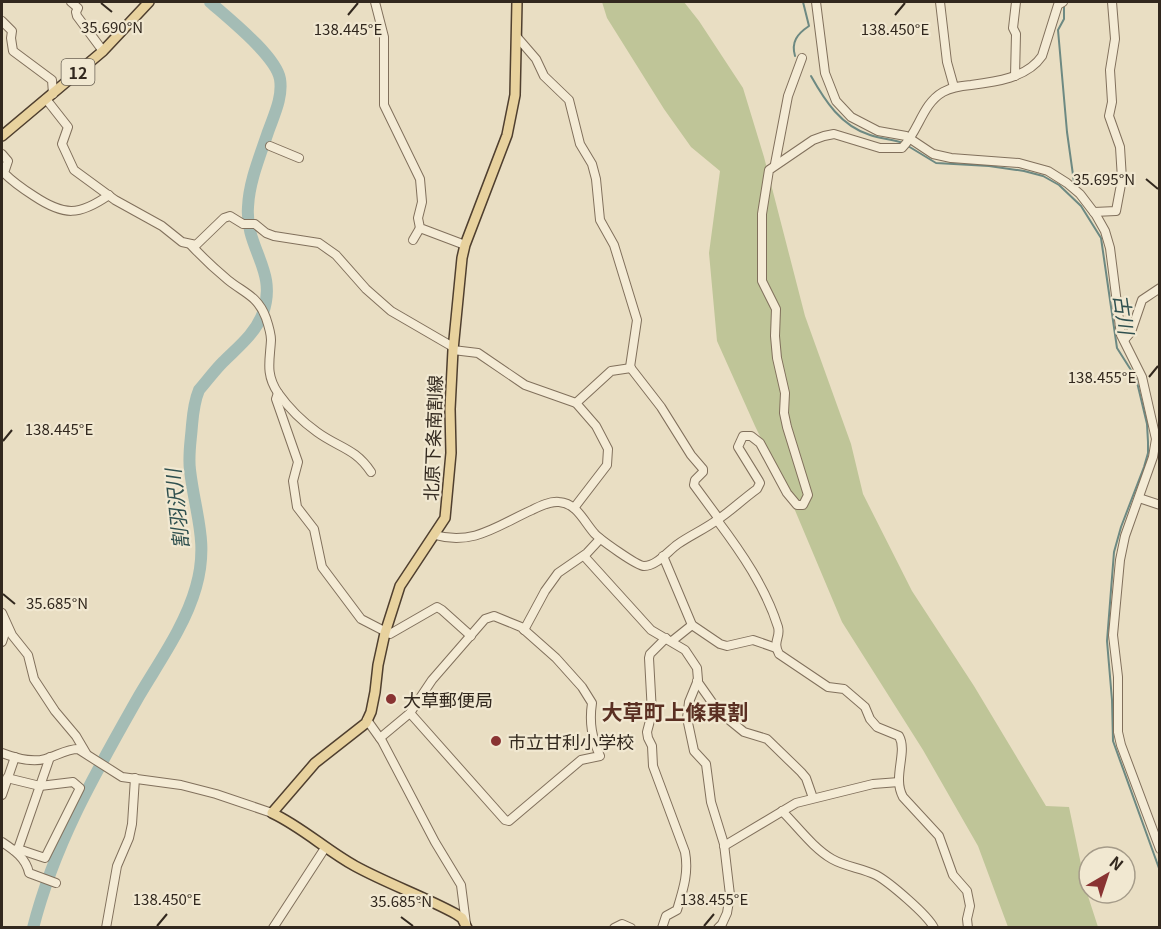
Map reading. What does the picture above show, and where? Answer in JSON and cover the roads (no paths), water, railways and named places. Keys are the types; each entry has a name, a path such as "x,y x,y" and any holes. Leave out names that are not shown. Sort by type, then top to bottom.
{"main road":[{"name":"12","path":"2,136 103,51 149,2"},
{"name":"北原下条南割線","path":"367,720 375,692 385,633 400,586 445,518 450,475 453,349 465,245 507,135 515,95 517,2"},
{"path":"367,720 315,763 272,813 293,824 325,848 396,887 456,914 462,918 466,926"}],"street":[{"path":"71,2 78,8 77,16 103,51"},
{"path":"375,2 384,37 384,105 420,179 422,202 418,218 420,228 413,240"},
{"path":"816,2 825,74 836,101 851,117 867,127 942,156 1019,164 1048,171 1074,189 1094,212 1105,231 1110,248 1119,326 1142,377 1156,440 1153,457 1122,546 1113,635 1118,687 1118,732 1160,849"},
{"path":"940,2 947,62 954,87"},
{"path":"1015,75 1016,34 1013,28 1016,2"},
{"path":"908,143 918,122 940,93 954,87 1008,79 1030,68 1042,56 1058,5 1063,2"},
{"path":"1094,212 1116,211 1122,179 1120,147 1109,116 1112,102 1110,70 1115,39 1112,2"},
{"path":"2,21 12,31 10,38 13,51 52,80 50,96 68,127 62,144 74,170 129,209 162,226 182,242 191,245 228,280 257,300 266,316 271,339 268,356 269,372 271,382 278,393 316,432 356,453 371,472"},
{"path":"517,38 536,59 544,76 570,100 580,144 592,165 596,179 600,220 614,245 637,320 631,368 703,469 694,485 758,582 778,628 776,648"},
{"path":"776,164 777,146 788,96 802,58"},
{"path":"435,535 459,539 491,532 509,519 558,502 574,508 600,538 636,564 647,566 718,519 757,489 760,483 738,447 742,436 751,436 759,443 787,493 797,505 803,506 808,495 786,427 785,393 774,336 776,309 762,281 762,214 769,170 813,140 834,134 880,148 908,143"},
{"path":"270,146 299,158"},
{"path":"2,154 8,161 4,173 21,188 53,208 62,211 84,209 109,195"},
{"path":"191,245 196,245 224,218 230,216 243,224 255,224 274,236 319,243 336,255 366,289 391,311 453,349 478,353 516,380 576,403 599,432 609,449 609,457 603,472 574,508"},
{"path":"420,228 465,245"},
{"path":"1124,340 1131,333 1142,300 1160,288"},
{"path":"576,403 611,371 631,368"},
{"path":"278,393 276,399 298,462 293,481 297,507 314,529 322,567 361,619 390,634 436,607 471,636"},
{"path":"1139,498 1160,505"},
{"path":"524,630 553,579 558,573 584,556 600,538"},
{"path":"584,556 651,630 684,650 697,668 697,681 689,702 688,726 694,751 706,764 711,802 724,846 729,895 727,914 718,927"},
{"path":"663,556 692,625 720,644 727,645 743,640 753,640 776,648 783,657 828,687 844,689 865,706 877,727 899,736 902,747 899,783 903,797 939,836 953,875 967,891 970,906 968,927"},
{"path":"2,613 4,627 2,642"},
{"path":"380,738 410,713 432,680 485,619 494,616 512,622 524,630 566,668 588,696 592,704 592,739 600,756 581,760 509,821 501,815 410,713"},
{"path":"662,927 666,916 677,910 685,886 687,866 685,852 653,766 652,746 647,732 652,713 649,658 650,654 669,639 692,625"},
{"path":"4,627 28,656 34,679 54,711 76,736 86,753"},
{"path":"697,681 716,708 728,719 744,732 767,739 801,771 813,798"},
{"path":"367,720 380,738 435,842 461,885 466,926"},
{"path":"2,753 32,761 78,749 122,777 181,785 272,813"},
{"path":"16,850 50,757"},
{"path":"2,791 15,758"},
{"path":"2,842 16,850 45,858 80,788 73,782 40,786 8,778"},
{"path":"106,927 117,866 129,838 132,824 135,778"},
{"path":"724,846 796,803 873,784 899,783"},
{"path":"782,811 822,852 844,865 868,872 885,881 928,918 934,927"},
{"path":"273,927 325,848"},
{"path":"16,850 26,863 29,873 55,882"},
{"path":"614,927 622,924 631,927"}],"waterway":[{"name":"割羽沢川","path":"33,928 53,866 78,808 123,724 178,630 191,601 200,571 201,556 200,528 189,464 195,403 199,390 220,365 246,340 260,321 267,298 267,284 248,222 248,207 255,169 279,99 280,79 277,70 261,49 210,2"},
{"name":"古川","path":"795,56 796,39 809,26 803,2"},
{"path":"1064,7 1064,19 1058,30 1074,182 1072,184"},
{"name":"古川","path":"811,76 828,103 842,119 870,135 903,143"},
{"name":"古川","path":"908,146 936,163 989,166 1043,176 1059,185 1081,206 1101,238 1117,348 1136,378 1147,424 1148,442 1144,467 1114,552 1107,641 1113,741 1160,871"}],"place":[{"name":"大草郵便局","path":"391,699"},
{"name":"市立甘利小学校","path":"496,741"}],"district":[{"name":"大草町上條東割","path":"675,711"}]}
